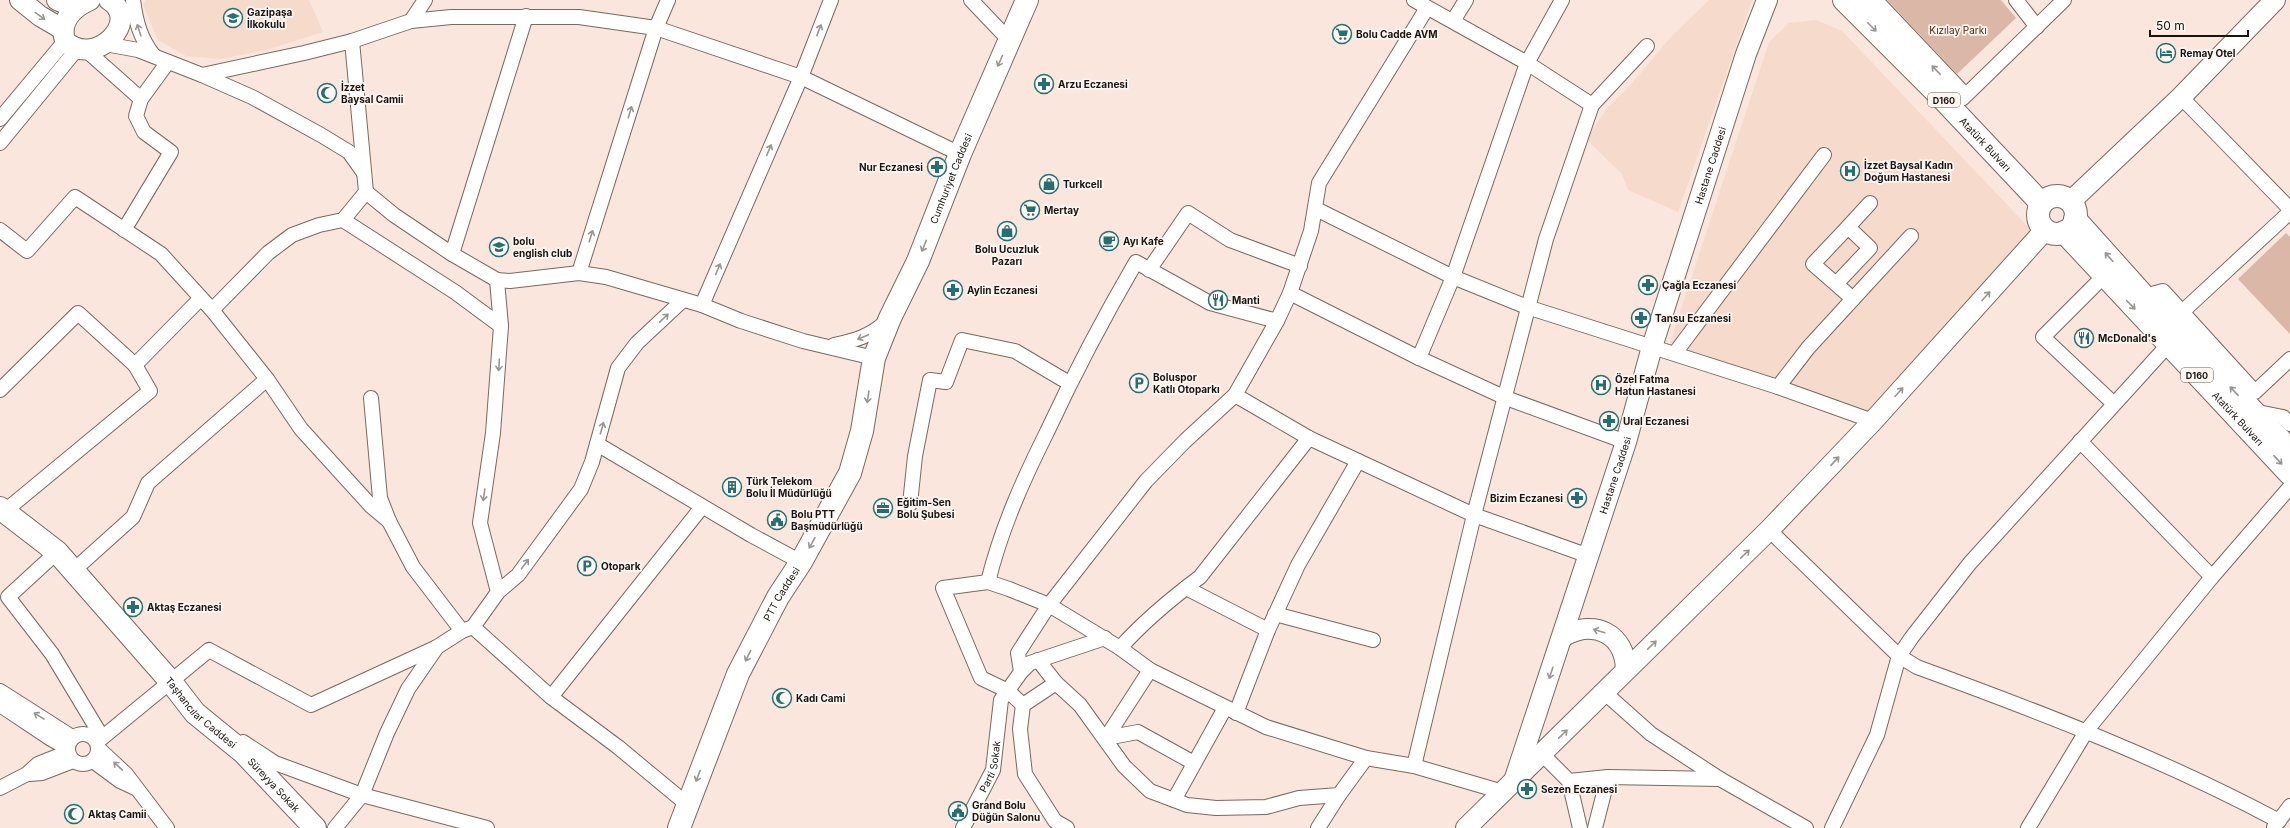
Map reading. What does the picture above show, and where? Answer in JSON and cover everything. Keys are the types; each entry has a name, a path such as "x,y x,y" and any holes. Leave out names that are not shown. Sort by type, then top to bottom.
{"main road":[{"path":"20,0 79,43 114,36 122,7"},
{"path":"57,0 83,4"},
{"name":"Cumhuriyet Caddesi","path":"874,358 890,318 918,261 960,154 1027,0"},
{"name":"Hastane Caddesi","path":"1466,828 1508,787 1533,726 1564,636 1588,556 1626,442 1652,347 1739,81 1746,54 1767,0"},
{"name":"Hastane Caddesi","path":"1739,81 1768,21 1782,0"},
{"name":"Atatürk Bulvarı","path":"1844,0 2058,214 2144,296 2290,450"},
{"name":"D160","path":"1870,0 1963,98"},
{"path":"1508,787 1769,530 1873,421 2058,214 2181,97 2276,0"},
{"path":"79,43 66,19 83,4"},
{"path":"1963,98 2058,214"},
{"name":"Atatürk Bulvarı","path":"2058,214 2104,276 2290,474"},
{"name":"PTT Caddesi","path":"678,828 738,674 778,597 801,562 850,473 862,431 874,358"},
{"name":"Taşhancılar Caddesi","path":"3,510 57,552 171,682 195,712"},
{"path":"1564,636 1582,628 1602,631 1619,644 1626,661 1626,670"},
{"name":"Süreyya Sokak","path":"195,712 244,753 315,828"},
{"path":"1533,726 1535,744 1542,754"}],"street":[{"path":"411,22 425,0"},
{"path":"579,273 656,28 668,0"},
{"path":"702,305 801,77 831,0"},
{"path":"971,0 1009,40"},
{"path":"1414,0 1527,63 1592,105"},
{"path":"1453,21 1466,0"},
{"path":"1419,358 1454,277 1527,63 1562,0"},
{"path":"2016,0 2037,27"},
{"path":"1963,98 2064,0"},
{"path":"122,7 138,50"},
{"path":"122,7 154,56"},
{"path":"1021,672 1018,653 1049,605 1146,481 1185,441 1235,395 1277,322 1290,293 1300,266 1316,209 1319,183 1428,8"},
{"path":"452,254 526,16"},
{"path":"202,75 352,41 411,22 451,17 579,17 656,28 801,77 960,154"},
{"path":"212,310 268,253 292,235 319,225 343,220 366,192 352,41"},
{"path":"79,43 138,50 202,75 252,97 349,152 365,173"},
{"path":"79,43 141,99"},
{"path":"0,119 79,43"},
{"path":"0,143 79,43"},
{"path":"1414,766 1474,516 1506,398 1527,307 1546,239 1592,105 1647,46"},
{"path":"124,230 171,152 144,132 136,116 141,99 168,62"},
{"path":"2181,97 2290,210 2181,313"},
{"path":"1675,353 1824,155"},
{"path":"366,192 394,216 452,254 497,280 510,281 579,273 606,277 702,305 742,321 803,341 874,358"},
{"path":"0,230 27,251 75,197 161,254 212,310 267,379 301,429 371,506 389,521"},
{"path":"1852,299 1813,264 1870,203"},
{"path":"1316,209 1454,277 1527,307 1675,353 1778,387 1873,421"},
{"path":"1149,270 1188,213 1230,240 1300,266"},
{"path":"343,220 455,292 502,326"},
{"path":"1836,284 1870,248 1848,227"},
{"path":"1778,387 1808,348 1911,236"},
{"path":"988,582 997,544 1069,383 1107,311 1136,262 1210,303 1277,322"},
{"path":"2104,276 2043,337 2113,404"},
{"path":"497,280 502,326 493,433 480,523 498,592"},
{"path":"2144,296 2163,291 2181,313 2255,392 2290,359"},
{"path":"1290,293 1419,358 1506,398 1626,442"},
{"path":"135,365 201,298"},
{"path":"0,691 70,749 83,764 98,747 209,650 311,705 437,647 467,629 498,592 518,575 581,489 597,444 618,368 637,343 682,300"},
{"path":"0,390 78,313 135,365 150,391 3,510"},
{"path":"829,346 856,340 874,332 890,318"},
{"path":"910,504 916,456 930,380 946,382 962,340 1015,351 1069,383"},
{"path":"1832,828 1877,735 1899,656 1970,563 2169,344"},
{"path":"74,570 133,517 148,483 267,379"},
{"path":"1235,395 1309,438 1474,516 1588,556"},
{"path":"371,398 380,498 389,521 413,567 467,629 551,697 618,747 688,804"},
{"path":"2253,411 2283,417 2290,424"},
{"path":"1120,648 1135,632 1200,577 1309,438"},
{"path":"2080,441 2212,577"},
{"path":"597,444 702,507 801,562"},
{"path":"1174,800 1194,764 1230,711 1298,565 1358,461"},
{"path":"2028,828 2087,730 2212,577 2290,487"},
{"path":"551,697 702,507"},
{"path":"1769,530 1899,656 1917,667 2087,730 2226,792 2276,824 2290,806"},
{"path":"57,552 8,597 52,654 98,747"},
{"path":"1023,705 1004,696 980,678 943,588 988,582 1049,605 1105,638 1150,670 1230,711 1266,727 1366,758 1414,766 1508,787"},
{"path":"1186,588 1268,630"},
{"path":"1275,614 1373,640"},
{"path":"1004,696 1030,662 1105,638"},
{"path":"336,828 362,795 387,733 408,689 437,647"},
{"path":"1038,660 1056,683 1080,705 1106,738 1124,766 1150,791 1186,805 1216,808 1266,807 1299,798 1339,795"},
{"path":"1106,738 1150,670"},
{"path":"1056,683 1023,705 1020,729 1025,774 1055,821 1067,828"},
{"path":"1605,693 1651,734 1720,779 1802,828"},
{"name":"Parti Sokak","path":"963,828 993,770 1004,696"},
{"path":"0,706 70,749"},
{"name":"Taşhancılar Caddesi","path":"195,712 275,763 362,795 487,828"},
{"path":"1106,738 1138,732 1194,764"},
{"path":"0,788 27,774 38,764 70,749 82,734 88,734 98,747 126,774 135,788 167,828"},
{"path":"1542,754 1569,781 1580,828"},
{"path":"1318,828 1339,795 1366,758"},
{"path":"1569,781 1608,777 1720,779"},
{"path":"1595,828 1608,777"}],"shaded area":[{"name":"Gazipaşa İlkokulu","path":"146,0 309,0 323,32 266,50 220,59 186,56 158,40 143,5"},
{"path":"1709,0 1752,0 1678,212 1628,190 1622,174 1586,139 1608,107 1628,88 1670,38"},
{"name":"İzzet Baysal Kadın Doğum Hastanesi","path":"1816,20 1842,31 2033,232 1863,416 1670,343 1769,42 1789,23"}],"green space":[{"name":"Kızılay Parkı","path":"1887,0 2001,0 2016,18 1957,74"},
{"path":"2286,233 2290,237 2290,334 2238,279"}],"place":[{"name":"Gazipaşa İlkokulu","path":"233,18"},
{"name":"Bolu Cadde AVM","path":"1342,34"},
{"name":"Remay Otel","path":"2166,53"},
{"name":"Arzu Eczanesi","path":"1044,84"},
{"name":"İzzet Baysal Camii","path":"327,93"},
{"name":"Nur Eczanesi","path":"937,167"},
{"name":"İzzet Baysal Kadın Doğum Hastanesi","path":"1850,171"},
{"name":"Turkcell","path":"1049,184"},
{"name":"Mertay","path":"1030,210"},
{"name":"Bolu Ucuzluk Pazarı","path":"1007,231"},
{"name":"Ayı Kafe","path":"1109,241"},
{"name":"bolu english club","path":"499,247"},
{"name":"Çağla Eczanesi","path":"1648,285"},
{"name":"Aylin Eczanesi","path":"953,290"},
{"name":"Manti","path":"1218,300"},
{"name":"Tansu Eczanesi","path":"1641,318"},
{"name":"McDonald's","path":"2084,338"},
{"name":"Boluspor Katlı Otoparkı","path":"1139,383"},
{"name":"Özel Fatma Hatun Hastanesi","path":"1601,385"},
{"name":"Ural Eczanesi","path":"1609,421"},
{"name":"Türk Telekom Bolu İl Müdürlüğü","path":"732,487"},
{"name":"Bizim Eczanesi","path":"1577,498"},
{"name":"Eğitim-Sen Bolu Şubesi","path":"883,508"},
{"name":"Bolu PTT Başmüdürlüğü","path":"777,520"},
{"name":"Otopark","path":"587,566"},
{"name":"Aktaş Eczanesi","path":"133,607"},
{"name":"Kadı Cami","path":"782,698"},
{"name":"Sezen Eczanesi","path":"1527,789"},
{"name":"Grand Bolu Düğün Salonu","path":"958,811"},
{"name":"Aktaş Camii","path":"74,814"}]}
